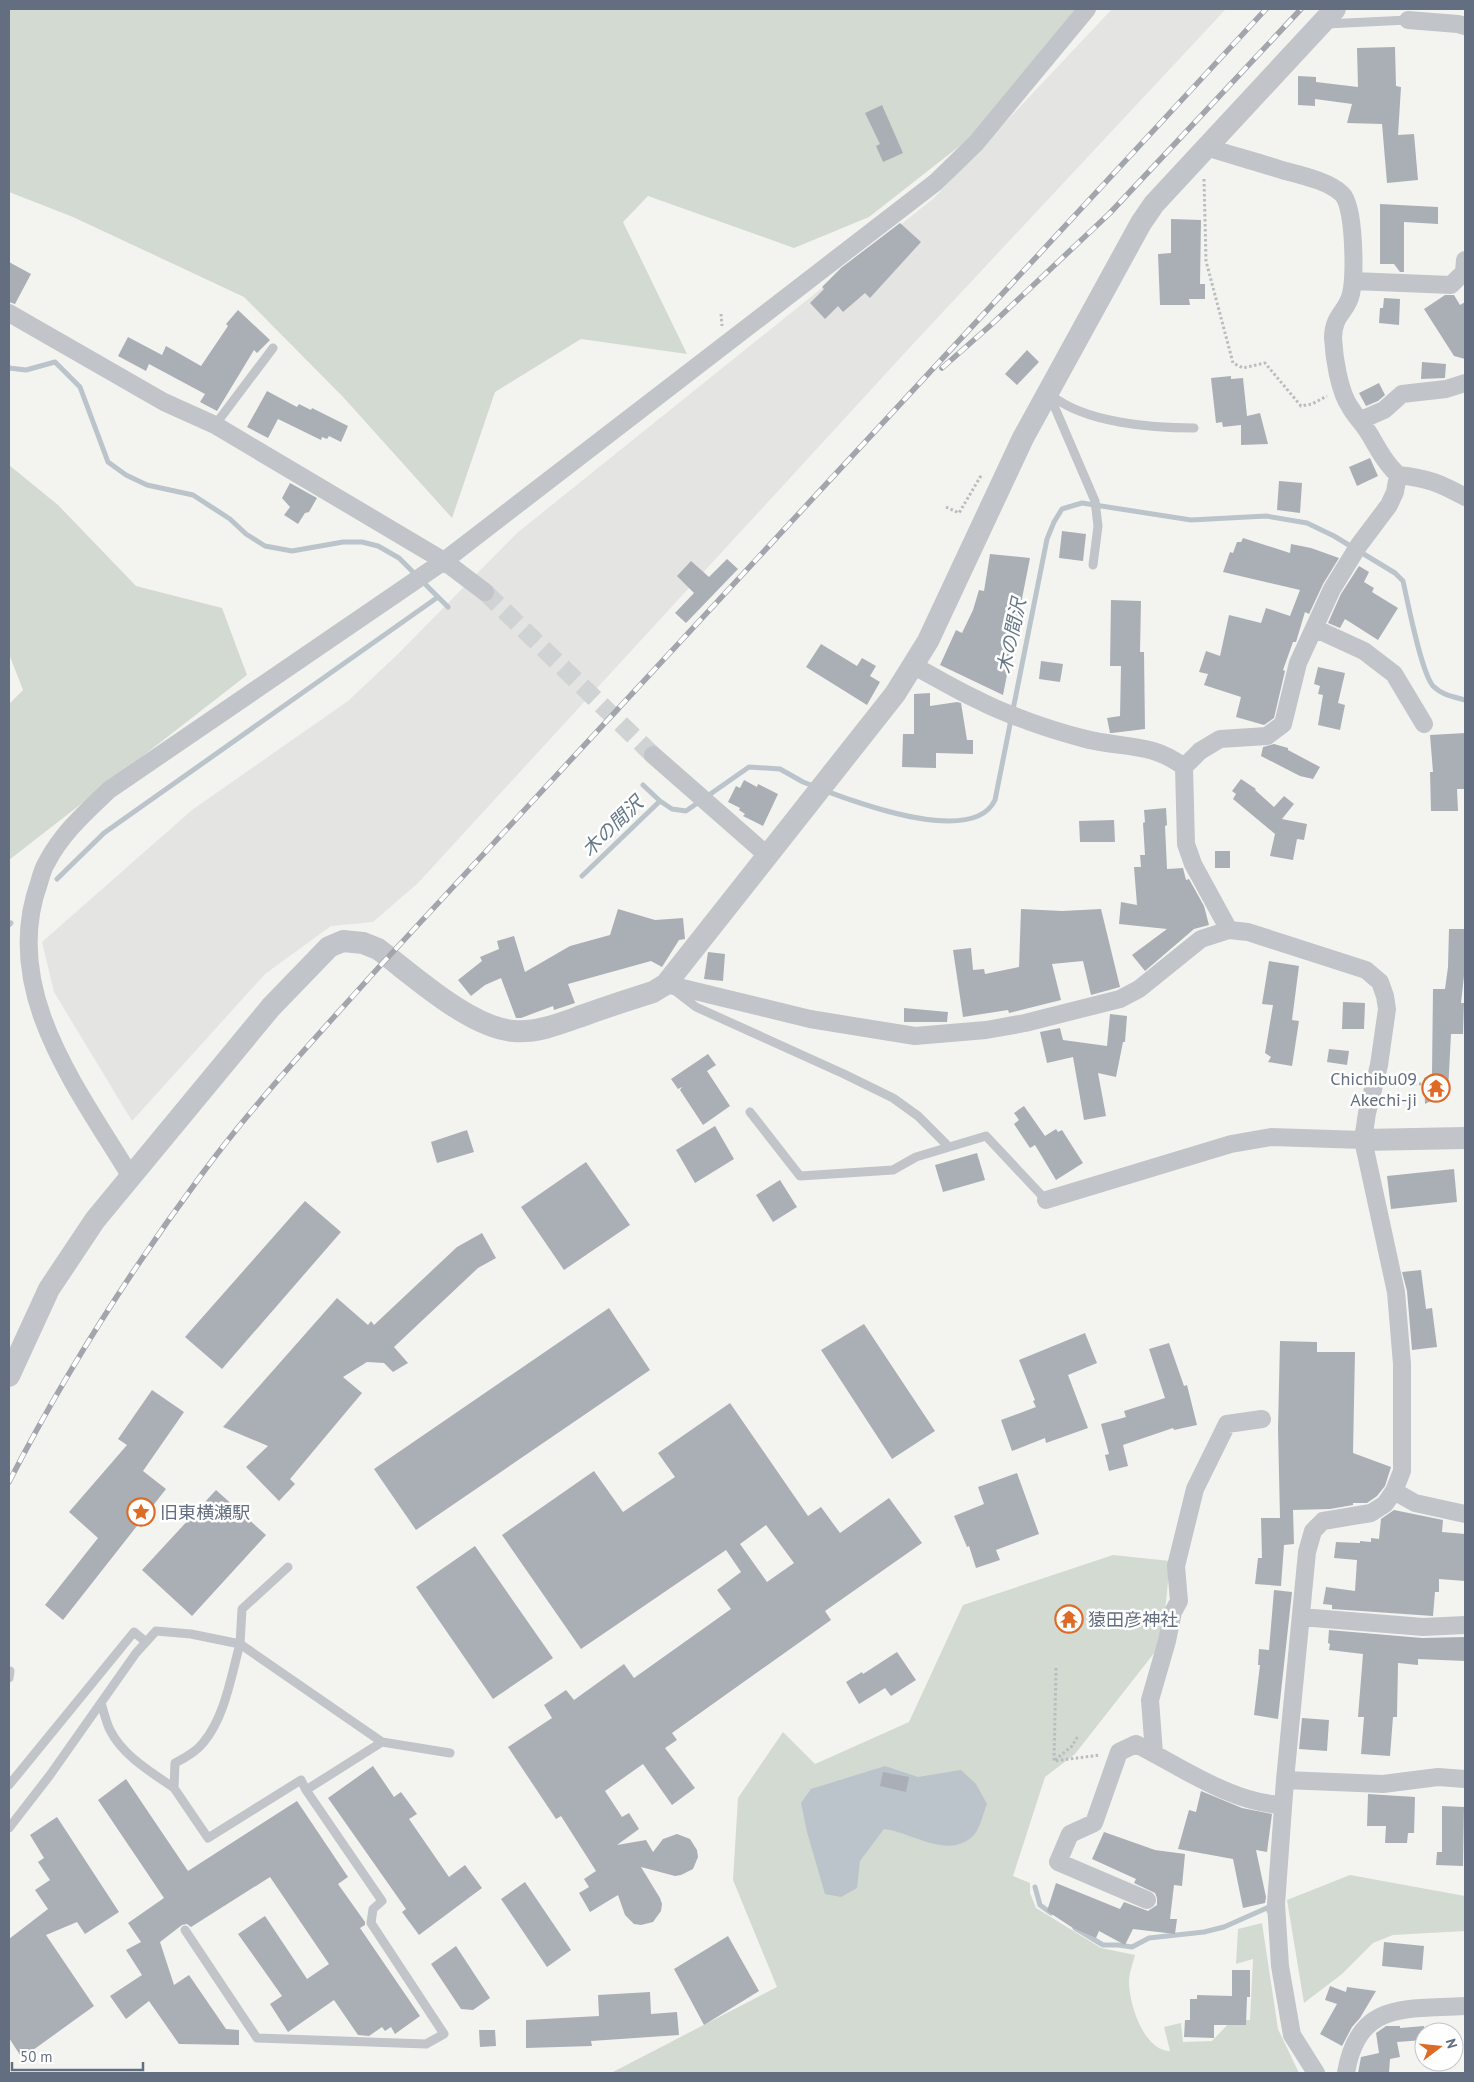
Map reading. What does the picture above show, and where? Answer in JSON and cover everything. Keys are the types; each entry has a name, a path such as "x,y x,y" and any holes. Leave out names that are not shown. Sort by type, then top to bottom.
{"street":[{"path":"131,1176 56,1052 41,1015 29,967 27,937 31,904 47,862 71,827 109,790 444,561 936,182 976,143 1087,9"},
{"path":"9,1376 49,1289 95,1220 296,979 329,947 343,941 363,943 378,949 458,1009 490,1025 514,1031 529,1031 556,1025 653,992 666,984 914,666 928,641 1023,438 1141,223 1154,204 1328,17"},
{"path":"1408,20 1463,21"},
{"path":"1204,149 1320,181 1342,194 1349,207 1352,221 1353,281 1348,304 1338,316 1334,325 1333,338 1342,391 1350,407 1361,420 1391,469 1398,475 1426,478 1465,497"},
{"path":"1353,281 1451,285 1464,272 1465,260"},
{"path":"9,313 164,402 215,425 444,561 485,592"},
{"path":"1361,420 1384,410 1402,394 1446,389 1465,383"},
{"path":"1229,930 1193,864 1186,844 1184,767 1200,751 1220,739 1267,736 1283,724 1298,663 1332,589 1359,545 1389,504 1395,492 1398,475"},
{"path":"1314,628 1364,651 1394,674 1424,724"},
{"path":"914,666 979,701 1023,718 1084,739 1154,750 1172,757 1184,767"},
{"path":"653,755 766,855"},
{"path":"666,984 810,1019 915,1036 986,1030 1025,1023 1120,999 1139,989 1201,939 1229,930 1248,932 1366,970 1380,982 1387,1009 1379,1065 1367,1113 1363,1140 1396,1292 1402,1364 1403,1457 1402,1471 1394,1491 1384,1504 1372,1513 1323,1522 1313,1531 1307,1552 1284,1780 1276,1904 1280,1966 1292,2035 1316,2073"},
{"path":"1046,1200 1231,1144 1271,1137 1363,1140 1465,1138"},
{"path":"1154,1753 1150,1700 1167,1641 1173,1612 1179,1600 1176,1566 1195,1489 1227,1424 1262,1419"},
{"path":"1394,1491 1414,1503 1465,1514"},
{"path":"1301,1617 1433,1628 1465,1625"},
{"path":"1146,1900 1058,1862 1070,1834 1094,1823 1119,1752 1136,1744 1226,1791 1264,1804 1283,1805"},
{"path":"1284,1780 1383,1784 1438,1777 1465,1779"},
{"path":"1346,2073 1352,2046 1362,2029 1376,2017 1393,2012 1465,2006"}],"lane":[{"path":"1328,17 1408,20"},
{"path":"215,425 273,348"},
{"path":"1048,392 1072,408 1115,421 1145,426 1194,428"},
{"path":"1048,392 1095,501 1098,526 1093,565"},
{"path":"666,984 696,1007 893,1098 918,1116 949,1147"},
{"path":"750,1112 800,1176 893,1170 916,1156 986,1136 1046,1200"},
{"path":"174,1788 175,1763 187,1757 203,1743 214,1725 240,1644 242,1609 288,1567"},
{"path":"9,1828 50,1775 136,1653 156,1631 191,1634 240,1644 382,1742 450,1753"},
{"path":"9,1785 134,1632 146,1642"},
{"path":"101,1703 110,1730 119,1744 134,1761 174,1788 208,1838 301,1780 382,1901 373,1909 371,1923 444,2034 426,2044 256,2038 185,1930"},
{"path":"306,1790 382,1742"}],"path":[{"path":"1204,149 1206,261 1233,363 1243,368 1265,363 1301,406 1312,404 1342,391"},
{"path":"1409,1084 1424,1084"},
{"path":"1054,1760 1056,1668"},
{"path":"1054,1760 1072,1746 1078,1736"},
{"path":"1054,1760 1093,1754 1118,1756"}],"shaded area":[{"path":"9,9 1077,9 966,141 869,217 794,248 648,196 623,222 687,354 581,339 495,392 452,518 344,398 244,297 73,217 9,192"},
{"path":"1112,9 1226,9 913,344 418,883 373,922 331,926 265,974 132,1121 54,992 42,942 192,810 348,701 398,654 517,533 934,198"},
{"path":"9,465 58,505 136,586 222,608 247,675 9,860 9,704 23,690 9,654"},
{"path":"1113,1555 1170,1561 1162,1643 1075,1754 1045,1777 1013,1876 1030,1883 1030,1893 1036,1908 1101,1948 1135,1955 1129,1982 1135,2014 1146,2035 1153,2043 1161,2049 1170,2051 1164,2027 1181,2023 1183,2042 1212,2041 1231,2021 1250,2020 1253,1959 1236,1964 1238,1929 1262,1923 1278,2029 1299,2073 611,2073 777,1987 733,1880 738,1798 783,1732 815,1764 909,1722 963,1605"},
{"path":"885,1766 918,1777 961,1770 976,1784 987,1804 978,1830 963,1843 941,1845 884,1829 860,1861 857,1888 841,1897 825,1894 807,1832 801,1803 811,1789"},
{"path":"1350,1875 1465,1896 1465,1931 1393,1935 1373,1943 1342,1974 1304,2003 1287,1900"}],"building":[{"path":"1395,47 1396,86 1401,87 1398,135 1414,134 1418,180 1387,183 1382,124 1347,123 1352,104 1315,99 1315,106 1298,105 1298,76 1316,77 1316,82 1358,87 1357,48"},
{"path":"882,105 903,153 883,162 876,146 880,144 865,113"},
{"path":"1380,204 1438,207 1438,224 1404,222 1404,272 1400,272 1394,264 1380,264"},
{"path":"1171,219 1201,220 1200,284 1205,284 1205,299 1189,299 1190,305 1160,305 1158,254 1171,253"},
{"path":"900,223 921,242 870,298 865,293 843,312 838,306 825,319 810,303 824,289 822,287 841,268"},
{"path":"9,262 31,274 15,304 9,302"},
{"path":"1445,295 1454,295 1460,305 1465,302 1465,359 1454,356 1424,309"},
{"path":"1384,298 1400,299 1399,325 1379,323 1380,308 1383,308"},
{"path":"238,310 270,340 257,353 254,350 217,411 200,402 205,394 149,364 146,371 118,356 128,337 162,355 166,346 201,366 228,326 226,324"},
{"path":"1027,350 1039,362 1017,385 1005,374"},
{"path":"1422,362 1446,364 1445,378 1421,379"},
{"path":"1231,376 1231,379 1243,378 1247,416 1260,413 1268,444 1241,445 1241,425 1223,427 1222,422 1216,423 1211,378"},
{"path":"1379,383 1385,395 1378,401 1366,406 1359,393"},
{"path":"267,391 297,407 299,404 311,410 312,408 348,426 341,442 329,436 327,439 322,437 321,440 278,419 268,438 247,427"},
{"path":"1370,458 1378,476 1357,486 1349,467"},
{"path":"1279,481 1302,483 1300,513 1277,510"},
{"path":"290,483 317,498 309,512 305,513 298,524 284,515 290,507 282,498"},
{"path":"1062,531 1086,534 1083,561 1059,558"},
{"path":"1243,538 1290,553 1291,544 1311,548 1339,558 1323,584 1309,614 1305,612 1296,642 1293,642 1283,670 1285,671 1274,718 1264,725 1236,717 1241,697 1204,685 1208,674 1199,672 1206,651 1220,656 1229,615 1261,623 1266,608 1290,616 1300,590 1223,572 1230,552 1233,553 1237,542 1241,542"},
{"path":"990,554 1030,558 1003,695 940,665 956,630 962,633 973,610 979,590 984,591"},
{"path":"727,559 738,569 686,623 675,613 694,593 677,576 691,561 709,577"},
{"path":"1359,566 1369,572 1364,582 1374,588 1372,592 1398,608 1378,640 1345,619 1340,628 1328,623 1341,594"},
{"path":"1111,600 1141,601 1140,652 1144,652 1145,729 1110,733 1107,718 1120,716 1121,666 1110,666"},
{"path":"821,644 857,666 862,658 876,666 870,676 880,682 867,705 806,667"},
{"path":"1041,661 1063,664 1060,682 1039,679"},
{"path":"1318,667 1345,673 1338,703 1345,705 1340,730 1318,725 1323,695 1318,694 1320,686 1314,684"},
{"path":"930,693 930,706 961,703 967,740 973,740 973,754 936,753 936,768 902,767 903,734 914,734 914,694"},
{"path":"1465,733 1465,789 1457,789 1458,811 1431,811 1430,772 1433,772 1430,735"},
{"path":"1274,744 1288,748 1288,750 1320,767 1313,779 1300,776 1261,756 1263,747"},
{"path":"1241,779 1256,789 1274,807 1284,796 1294,804 1282,819 1307,824 1304,840 1297,839 1293,860 1270,856 1275,834 1233,799 1236,794 1232,791"},
{"path":"744,780 757,787 758,784 778,794 763,826 743,816 745,814 739,810 740,808 728,802 736,786 740,788"},
{"path":"1166,808 1167,869 1183,868 1186,880 1189,879 1204,906 1209,925 1194,929 1145,971 1132,955 1167,929 1119,924 1121,902 1137,905 1134,867 1141,867 1140,855 1145,855 1144,810"},
{"path":"1114,820 1115,842 1080,842 1079,821"},
{"path":"1215,851 1230,851 1230,868 1215,868"},
{"path":"618,909 655,920 683,918 685,939 679,940 662,967 651,961 568,984 575,1003 554,1010 553,1006 521,1018 516,1018 501,978 485,985 471,996 458,980 482,961 480,957 499,949 497,941 514,936 525,972 570,946 610,935"},
{"path":"1021,909 1062,911 1101,909 1120,987 1091,995 1083,961 1052,964 1061,1000 1009,1013 1008,1010 963,1017 953,950 971,948 973,970 984,969 985,974 1019,967"},
{"path":"1449,929 1465,929 1465,967 1461,1003 1464,1003 1463,1034 1451,1034 1448,1092 1425,1104 1424,1078 1432,1074 1433,989 1445,989 1448,967"},
{"path":"708,952 725,954 723,981 704,979"},
{"path":"1269,961 1299,966 1292,1020 1299,1021 1292,1066 1268,1062 1271,1057 1265,1053 1273,1005 1262,1004"},
{"path":"1343,1002 1365,1003 1364,1029 1342,1029"},
{"path":"904,1008 948,1012 947,1022 904,1022"},
{"path":"1110,1014 1127,1016 1125,1042 1123,1042 1116,1077 1098,1073 1106,1116 1084,1120 1073,1057 1047,1063 1040,1032 1060,1028 1063,1040 1107,1046"},
{"path":"1329,1049 1349,1051 1347,1065 1327,1062"},
{"path":"708,1054 716,1065 707,1071 730,1106 703,1125 680,1090 682,1087 678,1089 671,1079"},
{"path":"1024,1106 1045,1136 1056,1129 1058,1132 1062,1130 1083,1163 1056,1180 1035,1145 1030,1148 1014,1124 1019,1120 1014,1113"},
{"path":"715,1126 734,1159 695,1183 676,1150"},
{"path":"467,1130 474,1152 437,1163 431,1142"},
{"path":"977,1153 985,1180 943,1192 935,1165"},
{"path":"586,1162 630,1225 564,1270 521,1207"},
{"path":"1454,1169 1457,1202 1391,1209 1387,1176"},
{"path":"780,1180 797,1207 773,1222 756,1195"},
{"path":"305,1201 341,1232 222,1369 185,1337"},
{"path":"482,1233 496,1258 478,1268 394,1347 408,1363 393,1372 384,1363 367,1362 343,1377 362,1393 290,1479 295,1484 279,1501 246,1467 268,1446 223,1427 337,1298 368,1325 371,1321 374,1325 457,1247"},
{"path":"1421,1270 1426,1309 1432,1308 1437,1347 1412,1350 1407,1291 1402,1272"},
{"path":"609,1308 650,1370 416,1530 374,1469"},
{"path":"864,1324 935,1431 892,1459 821,1350"},
{"path":"1085,1333 1097,1363 1068,1375 1088,1428 1046,1443 1045,1438 1012,1451 1001,1420 1036,1407 1019,1360"},
{"path":"1280,1341 1317,1342 1317,1352 1355,1352 1353,1453 1391,1467 1385,1486 1377,1496 1367,1503 1353,1503 1353,1505 1330,1509 1293,1510 1294,1544 1284,1545 1281,1586 1255,1584 1258,1558 1262,1558 1261,1518 1280,1518 1278,1429"},
{"path":"1169,1343 1184,1386 1187,1385 1197,1425 1174,1430 1173,1428 1123,1445 1128,1466 1109,1471 1105,1455 1109,1454 1101,1424 1126,1417 1124,1411 1165,1398 1149,1349"},
{"path":"152,1390 184,1412 143,1471 166,1489 63,1620 45,1605 98,1538 69,1512 127,1445 118,1439"},
{"path":"730,1403 808,1516 821,1507 840,1533 889,1498 922,1543 825,1611 831,1620 672,1733 677,1740 665,1748 695,1788 672,1805 643,1764 605,1791 622,1817 629,1813 639,1829 617,1845 646,1840 653,1852 663,1839 677,1834 690,1839 697,1850 698,1857 693,1869 681,1875 675,1876 641,1867 662,1904 661,1911 653,1922 641,1925 634,1924 625,1915 618,1895 590,1912 579,1893 589,1887 584,1879 596,1871 561,1816 556,1819 508,1747 552,1718 544,1705 566,1690 574,1700 624,1664 634,1678 731,1609 717,1590 741,1572 726,1550 581,1649 502,1535 594,1471 623,1512 675,1477 658,1453","holes":["766,1525 794,1563 767,1582 740,1544"]},
{"path":"1017,1473 1039,1534 996,1550 1000,1560 976,1568 969,1546 967,1547 954,1516 984,1504 978,1487"},
{"path":"216,1490 266,1535 192,1616 142,1570"},
{"path":"1394,1510 1443,1520 1442,1532 1465,1534 1465,1581 1439,1579 1439,1592 1435,1592 1433,1616 1332,1609 1332,1605 1323,1604 1326,1587 1355,1591 1357,1560 1334,1558 1336,1542 1360,1543 1360,1541 1371,1542 1371,1538 1379,1539 1381,1519"},
{"path":"475,1546 553,1658 493,1699 416,1587"},
{"path":"1274,1590 1292,1592 1278,1719 1254,1715 1260,1665 1258,1665 1259,1649 1269,1650"},
{"path":"1329,1630 1422,1638 1465,1637 1465,1661 1418,1659 1418,1665 1398,1663 1397,1717 1393,1717 1390,1756 1361,1754 1364,1717 1358,1717 1363,1654 1329,1650"},
{"path":"897,1652 916,1680 891,1696 885,1688 859,1704 846,1682 862,1672 863,1674"},
{"path":"1302,1718 1329,1720 1327,1751 1299,1749"},
{"path":"373,1766 394,1797 401,1792 417,1814 409,1819 449,1877 465,1865 482,1888 419,1935 402,1912 406,1909 328,1798"},
{"path":"883,1772 909,1777 906,1792 880,1786"},
{"path":"126,1779 188,1871 297,1801 348,1877 338,1884 365,1922 365,1925 360,1928 420,2016 395,2034 391,2027 385,2031 382,2027 369,2036 358,2035 334,2000 288,2032 270,2004 282,1996 238,1934 265,1916 307,1979 329,1964 270,1877 191,1927 187,1924 182,1925 160,1942 174,1985 189,1975 226,2029 239,2030 239,2045 179,2044 149,2001 126,2019 110,1996 142,1975 126,1950 141,1942 128,1923 164,1898 98,1800"},
{"path":"1201,1791 1242,1808 1272,1814 1267,1852 1256,1850 1266,1897 1265,1903 1243,1908 1233,1859 1178,1849 1189,1810 1196,1812"},
{"path":"1368,1794 1415,1797 1414,1833 1408,1833 1407,1843 1385,1843 1386,1826 1367,1826"},
{"path":"1442,1806 1464,1807 1463,1866 1436,1865 1437,1852 1442,1852"},
{"path":"57,1817 119,1912 85,1934 77,1922 46,1935 94,2006 22,2058 9,2038 9,1939 48,1909 35,1890 50,1880 38,1862 44,1858 30,1835"},
{"path":"1104,1832 1155,1850 1185,1854 1182,1886 1174,1885 1170,1919 1177,1919 1175,1934 1133,1929 1125,1945 1099,1931 1096,1938 1073,1928 1047,1911 1056,1883 1120,1909 1124,1902 1148,1911 1157,1905 1155,1893 1134,1883 1136,1879 1092,1859"},
{"path":"525,1882 571,1950 547,1967 501,1899"},
{"path":"728,1936 759,1991 704,2025 674,1969"},
{"path":"1384,1942 1424,1946 1422,1970 1382,1966"},
{"path":"456,1946 490,1998 473,2010 461,2009 431,1964"},
{"path":"1232,1970 1250,1970 1250,1997 1247,1997 1246,2025 1214,2025 1214,2038 1184,2037 1185,2020 1190,2020 1190,1999 1197,1999 1197,1995 1232,1996"},
{"path":"1330,1986 1346,1992 1347,1987 1376,1991 1342,2046 1320,2034 1337,2004 1325,2000"},
{"path":"650,1992 651,2014 677,2012 679,2035 591,2041 592,2046 526,2048 526,2020 599,2016 598,1995"},
{"path":"1386,2026 1400,2026 1400,2028 1414,2027 1414,2041 1397,2042 1400,2057 1390,2059 1389,2073 1358,2073 1361,2057 1379,2053 1376,2033"},
{"path":"479,2030 495,2030 496,2046 480,2047"}],"waterway":[{"path":"9,368 26,370 55,362 80,387 108,462 126,475 147,485 193,495 230,519 246,534 265,546 292,551 343,542 362,542 378,546 399,558 448,607"},
{"name":"木の間沢","path":"826,791 889,812 941,821 964,820 983,813 995,800 1047,539 1062,509 1082,503 1191,520 1266,516 1307,523 1334,536 1395,573 1403,581 1415,636 1428,678 1440,692 1465,700"},
{"path":"57,879 104,833 438,597"},
{"name":"木の間沢","path":"582,876 660,801 672,809 686,811 749,767 780,769 816,787"},
{"path":"643,785 660,801"},
{"path":"1035,1887 1040,1905 1051,1913"},
{"path":"1075,1928 1103,1945 1132,1947 1149,1938 1204,1932 1224,1927 1269,1907 1269,1911"}],"tunnel":[{"path":"485,592 653,755"}],"railway":[{"path":"9,1482 75,1363 149,1248 202,1174 266,1094 379,967 1266,9"},
{"path":"942,368 992,324 1110,213 1301,9"}],"place":[{"name":"Chichibu09 Akechi-ji","path":"1436,1088"},
{"name":"旧東横瀬駅","path":"141,1512"},
{"name":"猿田彦神社","path":"1069,1619"}]}
